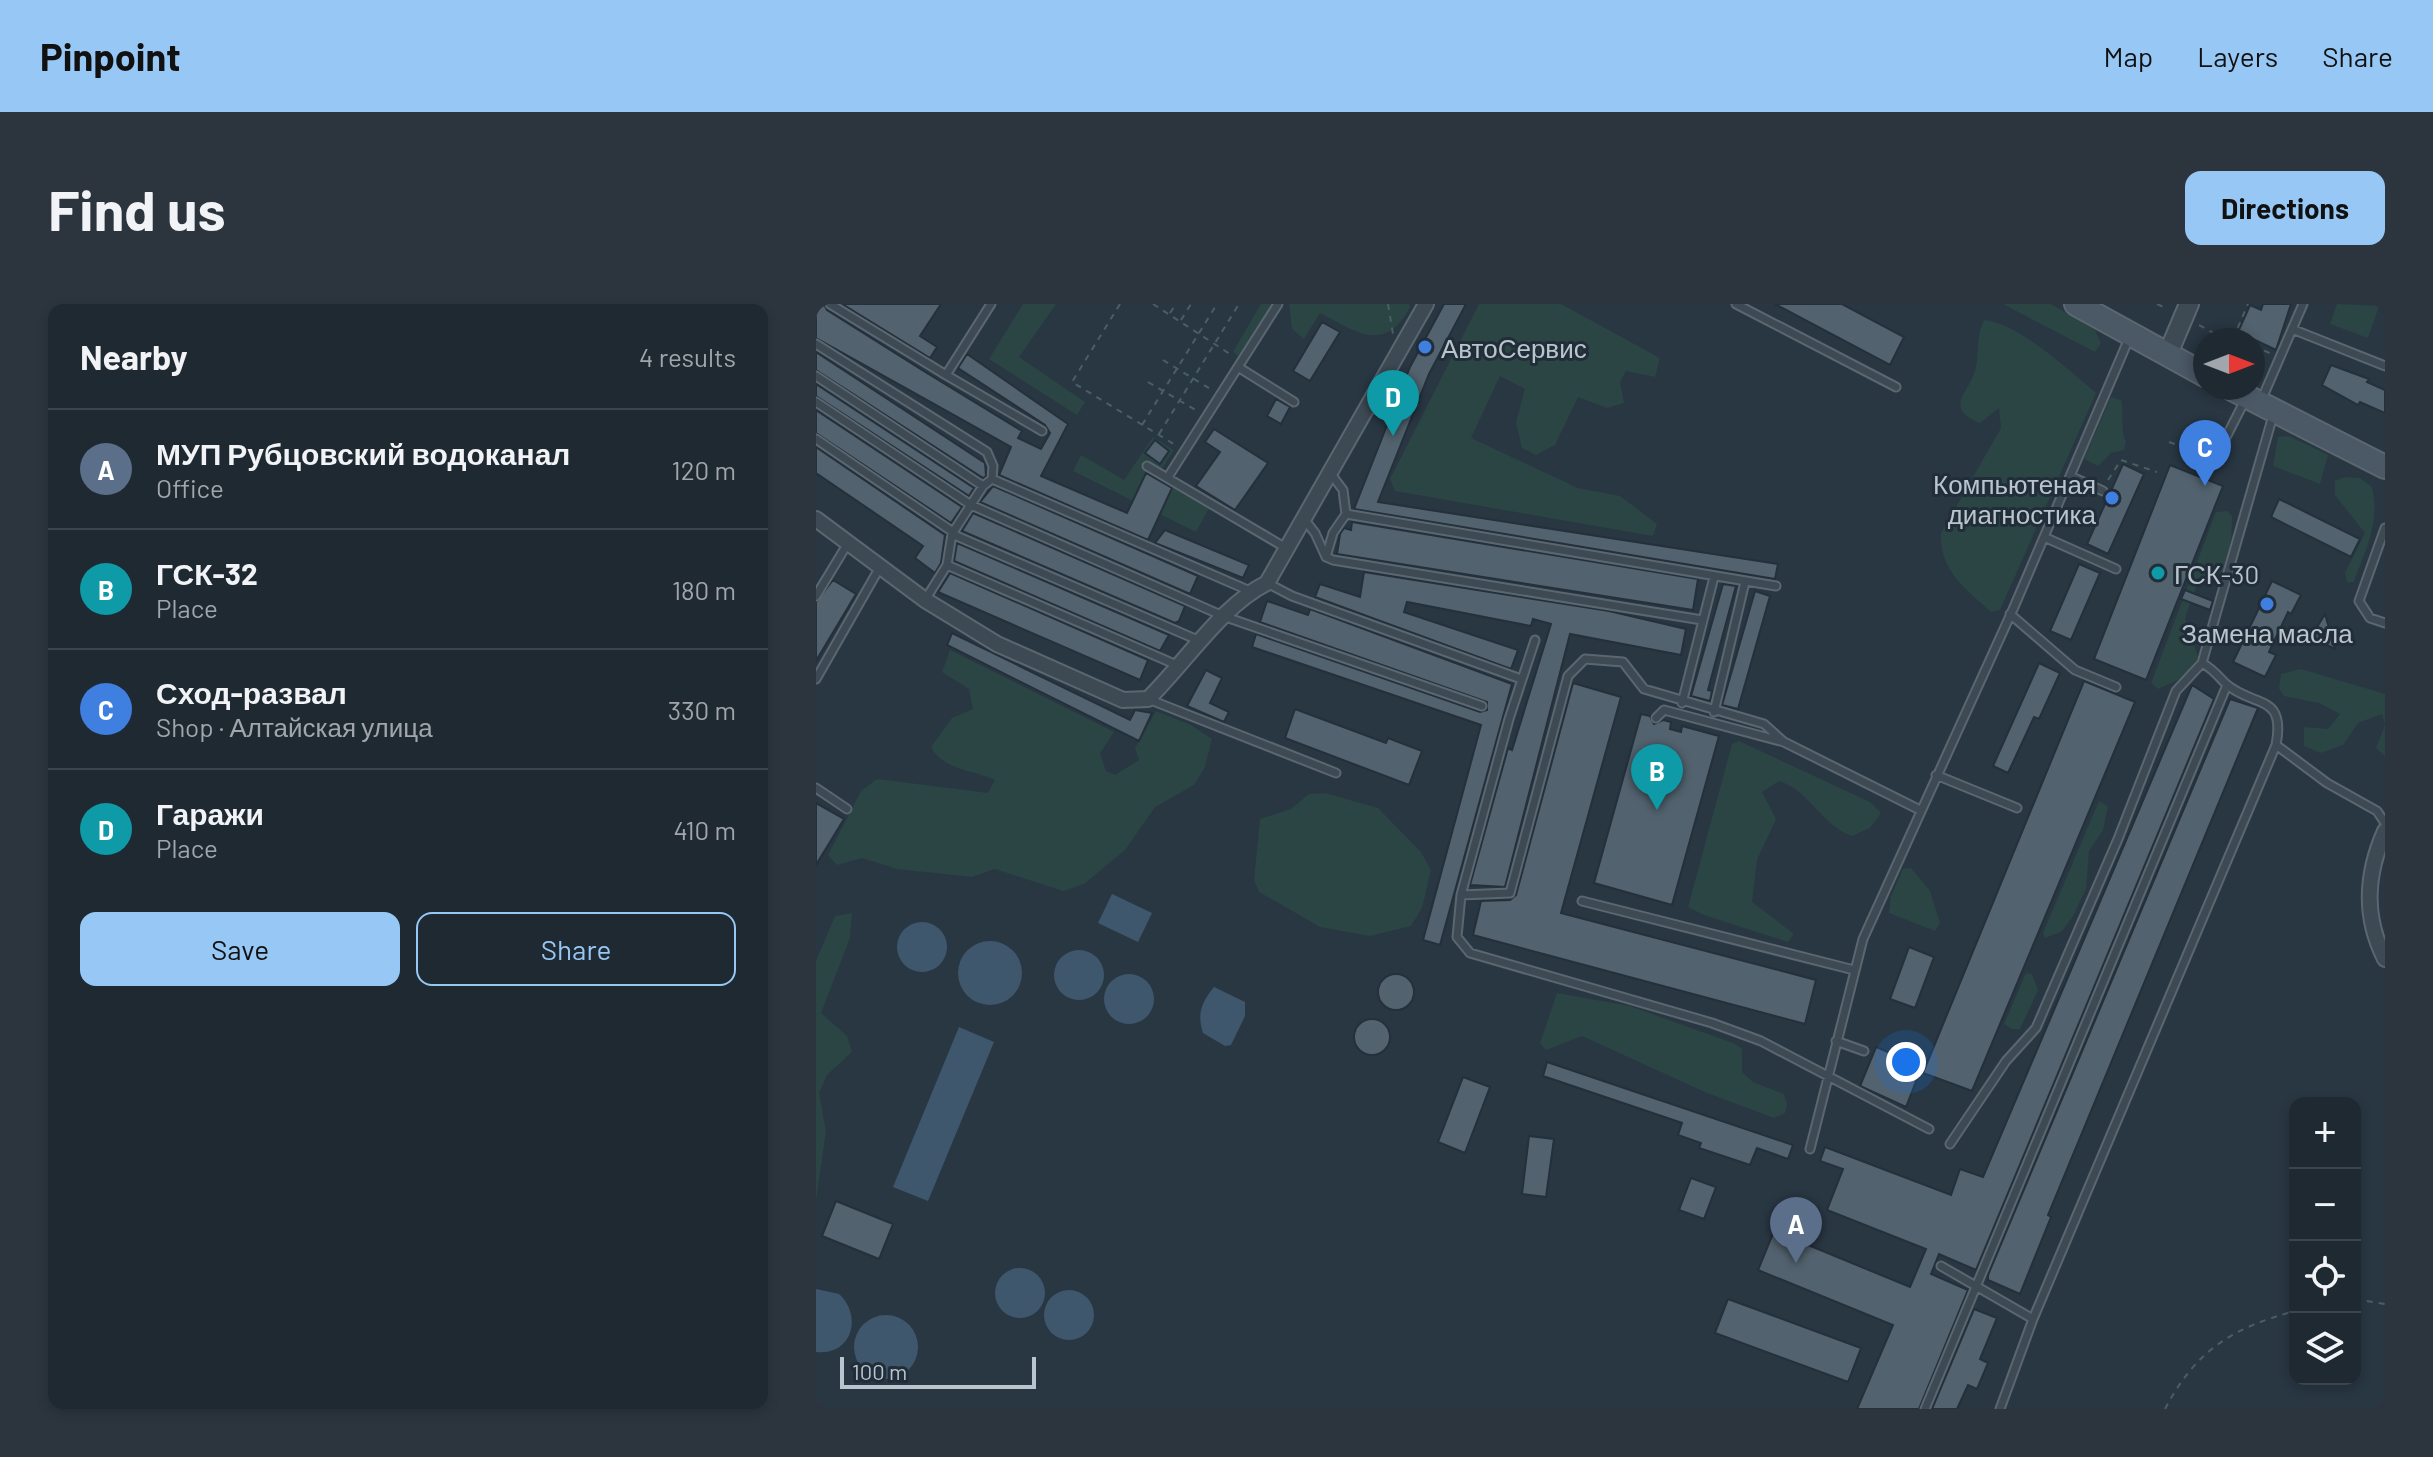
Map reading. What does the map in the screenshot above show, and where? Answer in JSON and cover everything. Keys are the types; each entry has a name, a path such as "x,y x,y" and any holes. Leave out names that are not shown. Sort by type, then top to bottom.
{"main road":[{"path":"2076,304 2193,369"},
{"path":"2255,400 2385,467"}],"street":[{"path":"816,519 850,541 925,600 997,644 1123,700 1148,699 1181,667 1223,616 1251,591 1267,583 1426,304"},
{"path":"2167,356 2186,310"},
{"path":"2385,831 2373,858 2367,895 2374,939 2385,959"}],"lane":[{"path":"830,304 1042,431"},
{"path":"946,375 991,304"},
{"path":"1168,477 1278,304"},
{"path":"1736,304 1896,387"},
{"path":"2265,380 2280,357 2303,304"},
{"path":"2292,329 2385,366"},
{"path":"1810,1149 1863,939 2010,614 2131,334"},
{"path":"816,344 987,452 993,466 992,479 983,486 952,533 947,565 925,600"},
{"path":"1239,364 1294,402"},
{"path":"816,376 983,486"},
{"path":"2215,459 2252,400"},
{"path":"1950,1144 2006,1061 2036,1028 2118,839 2176,691 2202,663 2253,400"},
{"path":"816,402 971,505 1223,616 1482,706"},
{"path":"816,439 952,533 1202,642"},
{"path":"1147,466 1286,548"},
{"path":"1326,557 1333,533 1346,514 1343,490 1331,474"},
{"path":"2070,476 2103,491"},
{"path":"992,479 1251,591"},
{"path":"1346,514 1776,586"},
{"path":"1302,518 1315,533 1326,557"},
{"path":"2385,528 2359,601 2370,618 2385,623"},
{"path":"2044,537 2116,569"},
{"path":"816,596 850,541"},
{"path":"1326,557 1702,620"},
{"path":"816,679 881,565"},
{"path":"947,565 1181,667"},
{"path":"1682,703 1714,577"},
{"path":"1714,712 1745,582"},
{"path":"1267,583 1292,596 1521,679"},
{"path":"2010,614 2075,670 2116,687"},
{"path":"1535,640 1521,679 1461,895 1457,937 1470,953 1712,1023 1761,1041 1826,1078 1929,1129"},
{"path":"1461,895 1489,897 1510,893 1568,676 1574,666 1585,659 1623,662 1644,689 1682,703 1764,724 1784,742"},
{"path":"2000,1409 2033,1319 2276,745 2280,724 2269,705 2227,685 2216,671 2202,663"},
{"path":"1925,1409 2227,685"},
{"path":"1148,699 1336,773"},
{"path":"1656,718 1664,710 1784,742 1920,810"},
{"path":"2276,745 2327,783 2377,811 2385,823"},
{"path":"1936,775 2017,808"},
{"path":"816,788 847,809"},
{"path":"1582,901 1854,970"},
{"path":"1836,1041 1864,1051"},
{"path":"1941,1266 1976,1289 2033,1319"}],"path":[{"path":"1120,304 1072,382 1185,451"},
{"path":"1153,304 1239,364"},
{"path":"1169,314 1176,304"},
{"path":"1180,322 1191,304"},
{"path":"1142,425 1217,304"},
{"path":"1158,435 1239,304"},
{"path":"1388,304 1391,332 1401,347"},
{"path":"2237,328 2248,304"},
{"path":"2186,310 2213,328"},
{"path":"2265,351 2280,357"},
{"path":"1163,360 1220,395"},
{"path":"1148,382 1206,417"},
{"path":"2169,442 2215,459"},
{"path":"2108,480 2121,460 2157,472"},
{"path":"2361,1300 2385,1304"},
{"path":"2165,1409 2190,1367 2226,1336 2289,1313"}],"green space":[{"path":"1023,304 1056,304 1019,357 1085,402 1077,415 989,359"},
{"path":"1261,304 1274,304 1241,358 1233,352"},
{"path":"1289,304 1409,304 1410,307 1400,322 1380,335 1357,332 1320,313 1304,339 1292,329"},
{"path":"1479,304 1561,304 1660,358 1655,377 1626,371 1620,382 1624,403 1607,408 1578,397 1555,445 1536,455 1522,448 1516,422 1525,389 1500,376 1471,438 1578,488 1620,496 1657,524 1653,536 1395,491 1390,479"},
{"path":"2003,304 2051,304 2095,330 2101,343 2095,352"},
{"path":"2337,304 2379,306 2368,338 2330,324"},
{"path":"1984,320 2012,329 2027,338 2096,393 2000,610 1991,612 1949,568 1944,558 1941,533 2001,428 1999,408 1980,423 1963,412 1960,406 1975,371"},
{"path":"2111,397 2121,400 2126,442 2124,450 2111,453 2098,466 2084,459"},
{"path":"2289,436 2328,455 2320,484 2273,466 2278,437"},
{"path":"1153,437 1174,450 1158,475 1209,508 1196,532 1073,471 1081,455 1124,480"},
{"path":"2345,477 2360,478 2372,487 2374,500 2373,524 2354,582 2347,582 2345,573 2365,533 2335,495 2335,481"},
{"path":"2227,511 2232,516 2230,543 2223,570 2213,584 2197,585 2185,618 2198,657 2187,676 2158,689 2151,683 2216,512"},
{"path":"950,650 1114,732 1100,753 1106,771 1115,775 1139,760 1135,748 1156,711 1191,725 1212,739 1205,767 1194,785 1155,807 1125,850 1084,884 1063,891 995,869 972,877 897,869 862,858 837,865 828,855 861,791 877,779 988,793 995,780 951,765 936,755 931,747 952,718 973,709 969,689 942,672"},
{"path":"2301,669 2385,694 2385,725 2382,714 2358,723 2343,745 2321,753 2304,746 2304,727 2328,729 2340,714 2319,703 2284,696 2279,689 2281,674"},
{"path":"2385,725 2385,756 2376,748"},
{"path":"1739,741 1870,802 1881,813 1870,828 1852,836 1832,824 1790,786 1779,781 1762,792 1776,819 1757,860 1752,902 1794,934 1788,942 1688,907 1732,744"},
{"path":"1325,793 1378,808 1421,852 1431,870 1422,908 1411,926 1370,936 1320,927 1259,892 1254,880 1260,819 1291,809 1309,794"},
{"path":"2099,801 2108,806 2103,830 2089,851 2086,889 2072,918 2061,932 2045,938 2043,933"},
{"path":"1911,868 1930,891 1940,923 1935,931 1889,913 1891,896 1903,869"},
{"path":"852,913 850,938 821,1013 847,1036 852,1052 827,1075 819,1093 826,1131 816,1200 816,961 835,916"},
{"path":"2026,973 2032,974 2038,990 2020,1029 2012,1029 2004,1024"},
{"path":"1557,993 1630,1006 1733,1043 1742,1049 1742,1072 1753,1082 1784,1094 1787,1104 1785,1113 1774,1118 1707,1093 1582,1036 1546,1050 1540,1043"}],"water":[{"path":"1112,894 1152,913 1138,942 1098,923"},
{"path":"922,922 940,929 947,947 940,965 922,972 904,965 897,947 904,929"},
{"path":"990,941 1002,943 1013,950 1020,961 1020,985 1013,996 1002,1003 990,1005 978,1003 967,996 960,985 958,973 960,961 967,950 978,943"},
{"path":"1079,950 1097,957 1104,975 1097,993 1079,1000 1061,993 1054,975 1061,957"},
{"path":"1129,974 1147,981 1154,999 1147,1017 1129,1024 1111,1017 1104,999 1111,981"},
{"path":"1214,987 1245,1002 1245,1016 1231,1045 1225,1046 1203,1033 1201,1009"},
{"path":"959,1027 994,1042 928,1201 893,1187"},
{"path":"1020,1268 1038,1275 1045,1293 1038,1311 1020,1318 1002,1311 995,1293 1002,1275"},
{"path":"816,1289 839,1294 851,1313 850,1333 838,1348 828,1352 816,1352"},
{"path":"1069,1290 1087,1297 1094,1315 1087,1333 1069,1340 1051,1333 1044,1315 1051,1297"},
{"path":"886,1315 898,1317 909,1324 916,1335 916,1359 909,1370 898,1377 886,1379 874,1377 863,1370 856,1359 854,1347 856,1335 863,1324 874,1317"}],"building":[{"path":"816,304 824,304 827,310 1022,431 1018,438 1041,449 1050,433 1045,425 958,368 967,354 1068,424 1041,476 1127,513 1146,473 1172,488 1148,540 999,475 1011,447 816,338"},
{"path":"842,304 941,304 920,336 937,347 930,358"},
{"path":"1444,304 1466,304 1429,374 1378,502 1778,564 1775,579 1354,509 1410,367"},
{"path":"1775,304 1842,304 1904,337 1890,365"},
{"path":"2263,304 2291,304 2276,350 2265,345 2265,328 2240,328 2250,305 2261,310"},
{"path":"1322,322 1340,332 1310,381 1293,371"},
{"path":"816,352 985,463 986,476 983,478 816,370"},
{"path":"2331,365 2369,379 2367,382 2385,390 2385,413 2360,402 2358,405 2322,385"},
{"path":"816,384 974,488 969,496 816,396"},
{"path":"1276,399 1290,407 1281,424 1267,416"},
{"path":"816,410 962,507 951,523 816,433"},
{"path":"1214,429 1268,463 1235,510 1196,486 1220,452 1205,442"},
{"path":"1155,440 1169,451 1160,464 1145,453"},
{"path":"816,447 945,535 941,563 935,573 915,558 923,546 816,473"},
{"path":"2123,464 2144,474 2108,554 2087,544"},
{"name":"ГСК-30","path":"2170,465 2223,486 2146,680 2094,659"},
{"path":"993,486 1198,576 1190,594 980,502"},
{"path":"2279,499 2360,539 2351,557 2271,517"},
{"path":"973,513 1185,606 1179,621 1175,623 962,531"},
{"path":"1352,522 1698,579 1693,610 1337,554 1340,534 1344,528 1351,530"},
{"path":"1165,530 1249,565 1243,578 1155,543"},
{"path":"957,543 1169,635 1160,651 954,561"},
{"path":"2079,564 2100,573 2071,640 2050,631"},
{"path":"1364,572 1609,611 1686,629 1681,655 1570,634 1505,887 1470,885 1508,748 1512,750 1551,624 1533,619 1531,626 1407,602 1404,612 1518,650 1511,669 1315,597 1320,584 1360,597"},
{"path":"950,573 1148,660 1140,680 938,592"},
{"path":"833,580 856,594 816,661 816,602"},
{"path":"2272,581 2301,595 2291,614 2288,612 2269,652 2276,655 2265,677 2233,662"},
{"path":"1723,584 1736,586 1708,690 1712,691 1710,701 1691,696"},
{"path":"2185,590 2213,601 2210,610 2181,599"},
{"path":"1755,591 1770,596 1738,709 1722,705"},
{"path":"1267,601 1308,615 1310,609 1512,684 1440,945 1423,940 1481,725 1252,647 1256,634 1480,712 1487,710 1487,702 1260,622"},
{"path":"2325,614 2335,649 2311,637"},
{"path":"952,633 1130,720 1135,710 1152,713 1139,741 947,645"},
{"path":"2039,663 2060,673 2039,719 2034,717 2008,773 1993,766"},
{"path":"1206,670 1222,678 1210,703 1229,712 1224,722 1187,706"},
{"path":"2084,681 2135,702 1972,1091 1923,1073"},
{"path":"1573,683 1621,697 1561,913 1816,980 1805,1024 1473,935 1481,901 1510,900 1516,895"},
{"path":"2192,685 2214,699 1976,1270 1939,1254 1931,1274 1968,1290 1919,1409 1857,1409 1893,1325 1758,1270 1774,1231 1910,1287 1926,1249 1827,1210 1843,1169 1820,1161 1825,1147 1951,1195 1960,1169 1983,1177"},
{"path":"2230,699 2258,708 2048,1215 2051,1217 2020,1294 1988,1280 1988,1275"},
{"path":"1295,709 1386,743 1388,738 1422,751 1409,785 1285,738"},
{"path":"1641,714 1650,716 1654,724 1663,720 1671,722 1670,729 1681,732 1682,726 1719,736 1672,905 1594,883"},
{"path":"816,803 844,819 816,865"},
{"path":"1909,947 1934,957 1915,1008 1890,999"},
{"path":"1396,974 1409,979 1414,992 1409,1005 1396,1010 1383,1005 1378,992 1383,979"},
{"path":"1372,1019 1385,1024 1390,1037 1385,1050 1372,1055 1359,1050 1354,1037 1359,1024"},
{"path":"1876,1047 1922,1066 1906,1107 1860,1086"},
{"path":"1547,1062 1793,1145 1788,1159 1757,1148 1750,1165 1699,1148 1701,1143 1678,1135 1682,1123 1543,1076"},
{"path":"1463,1077 1490,1087 1465,1153 1438,1142"},
{"path":"1529,1136 1554,1139 1546,1197 1522,1194"},
{"path":"1691,1178 1716,1187 1704,1219 1679,1210"},
{"path":"836,1201 893,1224 879,1259 822,1236"},
{"path":"1728,1299 1861,1348 1848,1382 1715,1333"},
{"path":"1974,1309 1997,1318 1980,1359 1988,1363 1977,1389 1968,1385 1957,1409 1932,1409"}],"place":[{"name":"АвтоСервис","path":"1425,347"},
{"name":"Гаражи","path":"1393,436"},
{"name":"Сход-развал","path":"2205,486"},
{"name":"Компьютеная диагностика","path":"2112,498"},
{"name":"ГСК-30","path":"2158,573"},
{"name":"Замена масла","path":"2267,604"},
{"name":"ГСК-32","path":"1657,810"},
{"name":"МУП Рубцовский водоканал","path":"1796,1263"}]}
